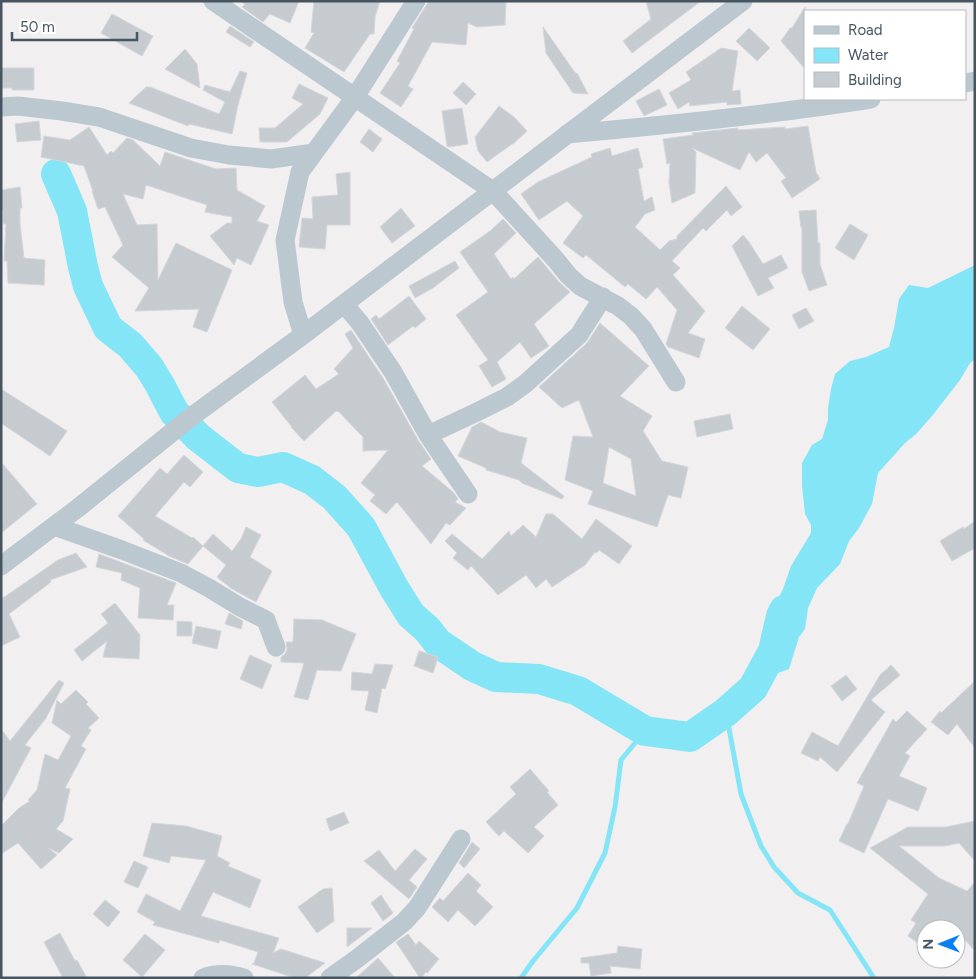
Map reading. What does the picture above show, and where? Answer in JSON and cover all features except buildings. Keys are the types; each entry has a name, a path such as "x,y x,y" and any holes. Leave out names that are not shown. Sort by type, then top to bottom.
{"street":[{"path":"213,1 493,191 580,286 603,297 631,316 643,329 676,382"},
{"path":"303,335 293,302 285,240 300,172 355,97 416,1"},
{"path":"1,566 191,418 743,1"},
{"path":"567,134 669,124 864,100"},
{"path":"1,107 18,106 98,117 191,148 229,156 271,159 314,153"},
{"path":"428,435 480,411 525,384 579,335 603,297"},
{"path":"344,304 360,323 393,372 428,435 468,494"},
{"path":"54,526 159,564 209,588 266,620 276,647"},
{"path":"330,978 404,922 417,908 460,839"},
{"path":"203,978 232,975 244,978"}],"water":[{"path":"975,265 975,359 970,363 960,380 932,416 878,473 872,504 859,528 849,541 840,564 817,588 808,608 805,629 799,637 789,669 778,673 770,669 773,651 774,607 791,566 811,533 811,525 805,514 802,463 812,445 822,439 828,420 828,408 835,374 850,361 866,357 889,347 899,299 909,285 928,288"}],"waterway":[{"path":"56,174 72,211 88,286 108,328 130,345 149,367 174,412 198,437 238,468 258,472 283,467 312,480 334,497 361,527 411,615 427,629 438,643 472,666 496,677 539,679 578,691 645,731 690,737 726,712 753,688 773,651 784,610"},
{"path":"726,712 741,794 761,846 774,867 798,893 830,910 874,978"},
{"path":"521,978 577,908 605,853 615,807 621,760 645,731"}]}
